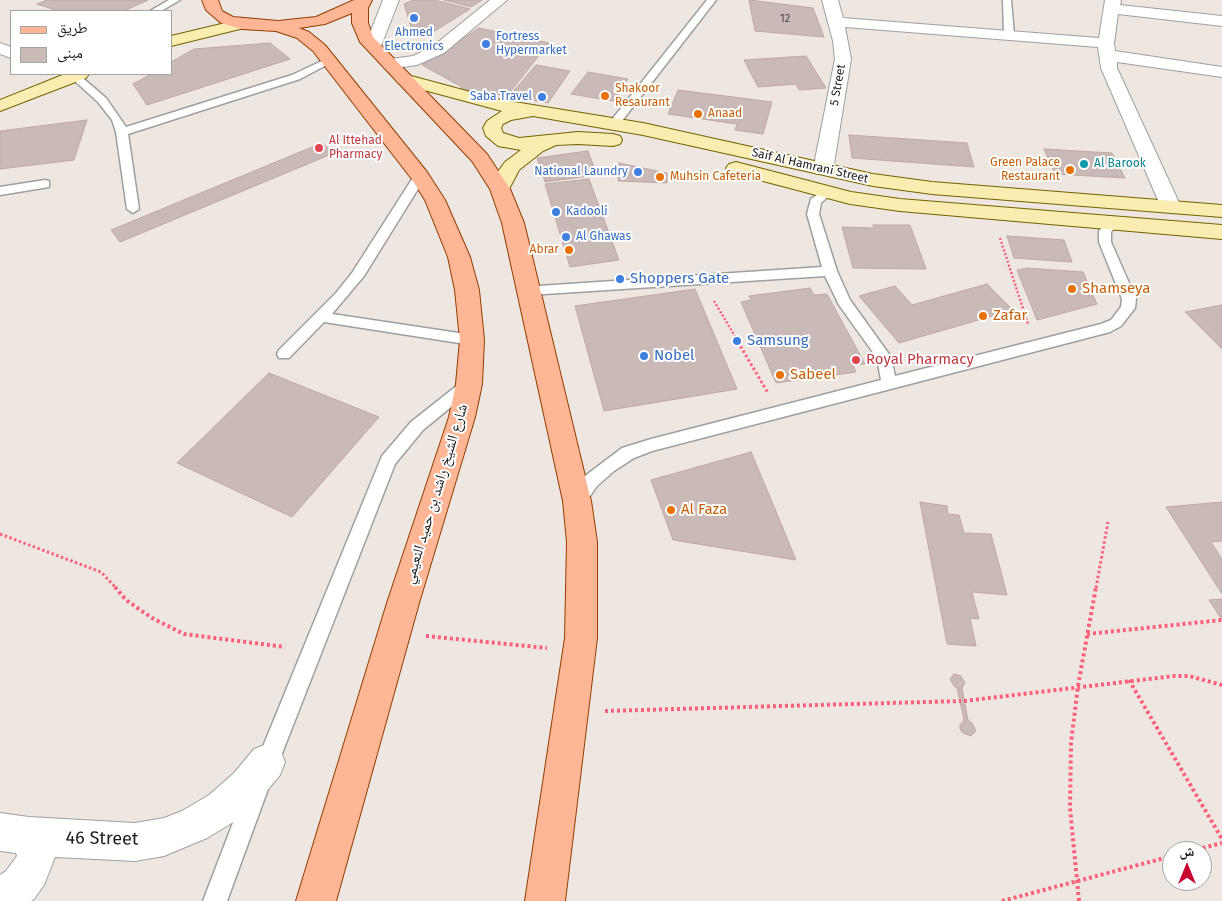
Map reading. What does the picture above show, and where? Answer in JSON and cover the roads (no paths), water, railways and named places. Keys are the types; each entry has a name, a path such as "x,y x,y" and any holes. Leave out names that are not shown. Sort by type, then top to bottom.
{"main road":[{"path":"364,0 360,8 360,23 366,39 480,158 500,189 513,223 577,500 582,542 581,638 545,901"},
{"path":"195,14 222,17 242,24 278,26 319,21 352,8 364,0"},
{"name":"شارع الشيخ راشد بن حميد النعيمي","path":"278,26 303,35 312,41 420,176 449,227 459,257 467,290 472,340 469,384 452,452 403,603 316,901"}],"street":[{"path":"391,0 389,63 417,60 438,50 499,0"},
{"name":"5 Street","path":"823,170 843,59 830,0"},
{"path":"1171,207 1114,82 1106,49 1113,4 1222,22"},
{"path":"836,22 1008,35 1106,49 1222,72"},
{"path":"172,41 242,24"},
{"name":"Saif Al Hamrani Street","path":"389,63 447,92 534,112 614,124 718,145 873,180 932,188 1222,211"},
{"path":"0,90 38,75"},
{"path":"0,106 77,75"},
{"path":"534,112 513,113 496,120 492,128 495,136 505,142 519,144 553,140"},
{"name":"Saif Al Hamrani Street","path":"500,189 504,177 523,156 536,147 553,140 578,138 613,140 673,152 827,192 900,205 1222,232"},
{"name":"46 Street","path":"14,834 134,842 164,837 194,826 222,808 247,786 267,762"},
{"path":"0,898 20,885 30,872 36,858 35,845 14,834"}],"lane":[{"path":"157,10 176,0"},
{"path":"614,124 712,0"},
{"path":"1007,0 1008,35"},
{"path":"122,132 296,77 329,61"},
{"path":"77,75 111,109 122,132 133,209"},
{"path":"284,354 321,317 357,276 420,176"},
{"path":"0,191 46,184"},
{"path":"827,192 816,202 813,214 830,271 844,302 884,357 890,384"},
{"path":"577,500 591,481 608,466 628,453 651,445 1106,328 1124,316 1128,308 1128,294 1104,236 1108,227 1113,223"},
{"path":"529,290 830,271"},
{"path":"321,317 472,340"},
{"path":"215,901 267,762 388,461 417,426 469,384"}],"place":[{"name":"Ahmed Electronics","path":"414,18"},
{"name":"Fortress Hypermarket","path":"486,44"},
{"name":"Shakoor Resaurant","path":"605,96"},
{"name":"Saba Travel","path":"542,97"},
{"name":"Anaad","path":"698,114"},
{"name":"Al Ittehad Pharmacy","path":"319,148"},
{"name":"Al Barook","path":"1084,164"},
{"name":"Green Palace Restaurant","path":"1070,170"},
{"name":"National Laundry","path":"638,172"},
{"name":"Muhsin Cafeteria","path":"660,177"},
{"name":"Kadooli","path":"556,212"},
{"name":"Al Ghawas","path":"566,237"},
{"name":"Abrar","path":"569,250"},
{"name":"Shoppers Gate","path":"620,279"},
{"name":"Shamseya","path":"1072,289"},
{"name":"Zafar","path":"983,316"},
{"name":"Samsung","path":"737,341"},
{"name":"Nobel","path":"644,356"},
{"name":"Royal Pharmacy","path":"856,360"},
{"name":"Sabeel","path":"780,375"},
{"name":"Al Faza","path":"671,510"}]}
